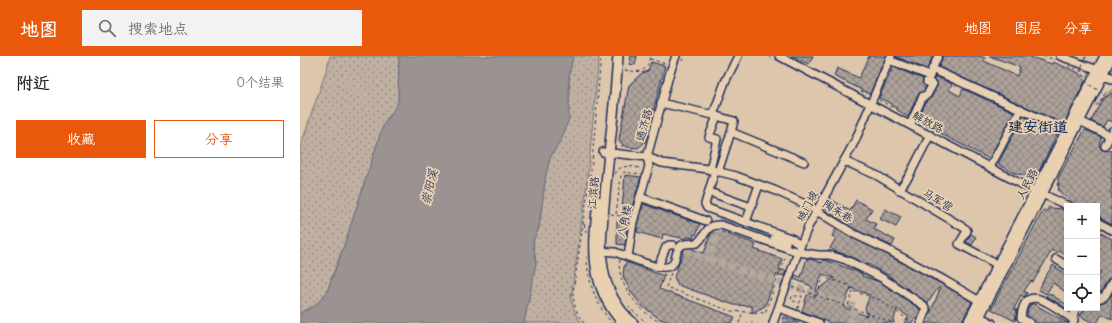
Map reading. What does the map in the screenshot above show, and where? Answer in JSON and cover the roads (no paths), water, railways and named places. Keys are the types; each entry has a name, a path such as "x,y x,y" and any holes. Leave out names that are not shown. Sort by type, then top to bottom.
{"main road":[{"name":"江滨路","path":"606,152 613,56"},
{"name":"江滨路","path":"618,56 596,219 598,251 596,273 601,290 614,314 623,323"},
{"name":"人民路","path":"982,303 1039,192 1068,131 1106,74 1105,56"},
{"name":"人民路","path":"968,323 976,317 998,265 1106,74 1112,57"},
{"name":"江滨路","path":"598,251 607,287 618,306 633,323"}],"street":[{"name":"通济路","path":"606,152 647,158 670,72 676,56"},
{"path":"715,171 717,139 710,137 725,82 738,56"},
{"path":"910,124 923,96 927,95 932,84 927,82 938,56"},
{"path":"1060,56 1106,74"},
{"name":"解放路","path":"779,57 1064,204"},
{"path":"890,58 931,72 1021,109 1068,131"},
{"name":"城门坡","path":"774,323 778,308 808,227 854,141 890,58"},
{"path":"662,103 734,121 715,171 705,204 708,208 793,239 799,249"},
{"path":"990,167 1021,109"},
{"path":"1080,121 1111,134 1105,146"},
{"path":"731,132 804,162"},
{"path":"900,190 930,135"},
{"name":"陶朱巷","path":"647,158 662,163 715,171 759,184 807,205 854,234 888,250 944,280 982,303"},
{"name":"八角楼","path":"598,251 615,252 628,257 633,222 649,166 647,158"},
{"name":"马军营","path":"844,161 876,175 966,229 967,231 959,244 998,265"},
{"path":"746,222 759,184"},
{"path":"709,192 751,207"},
{"path":"640,197 706,221"},
{"path":"1100,224 1112,230"},
{"path":"628,257 665,268 673,264 680,247 699,241 708,229 715,225 721,225 818,255 829,255 846,260 882,278 923,305 926,309 921,323"},
{"path":"774,238 799,249"},
{"path":"658,267 666,247 673,245"},
{"path":"1056,259 1064,264"},
{"path":"1100,298 1105,296 1112,283"},
{"path":"1030,323 1020,321 1022,307 1028,299 1037,297 1074,321"},
{"path":"778,308 819,323"},
{"path":"1074,321 1075,311"},
{"path":"976,317 992,323"}],"water":[{"name":"崇阳溪","path":"399,56 573,56 569,76 569,119 562,138 550,158 546,174 539,228 533,241 536,263 524,323 300,323 300,315 302,312 315,306 327,292 346,240 383,126 398,103"}],"tunnel":[{"path":"675,246 708,259 722,219 774,238"},
{"path":"708,259 856,307 850,323"}],"district":[{"name":"建安街道","path":"1038,126"}]}
